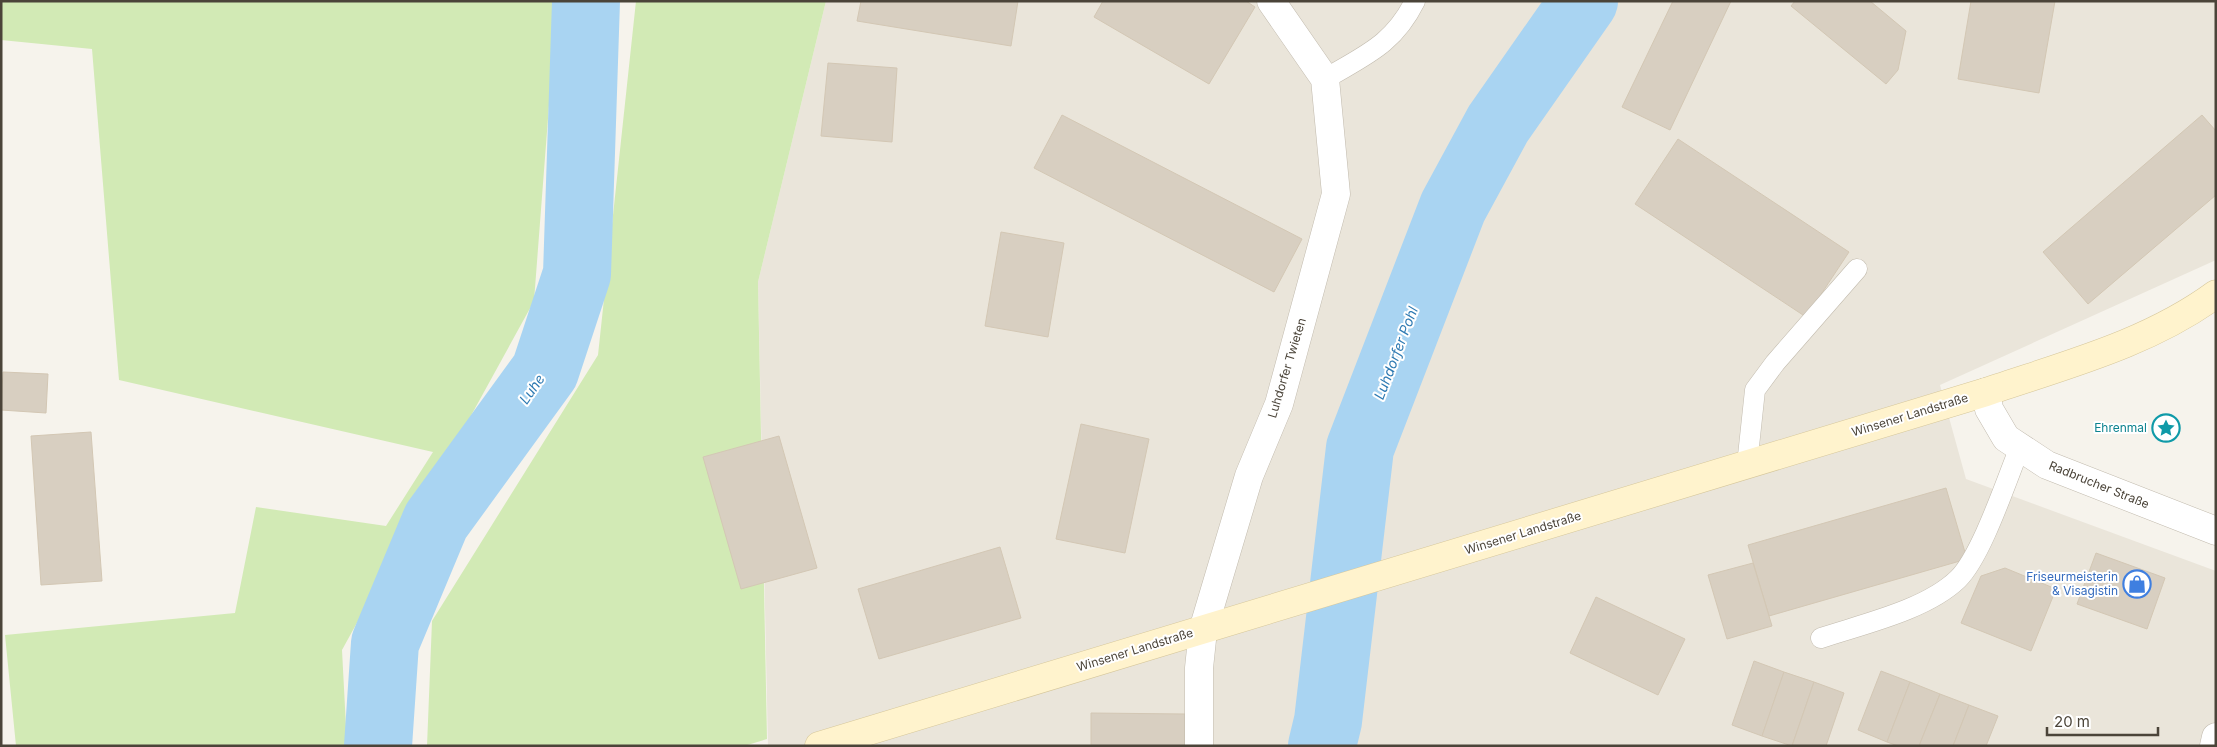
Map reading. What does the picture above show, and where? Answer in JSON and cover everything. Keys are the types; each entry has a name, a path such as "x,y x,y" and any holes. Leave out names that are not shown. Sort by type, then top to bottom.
{"main road":[{"name":"Winsener Landstraße","path":"819,746 1986,392 2128,344 2196,308 2216,294"}],"street":[{"name":"Luhdorfer Twieten","path":"1199,746 1199,668 1203,630 1249,476 1279,404 1336,194 1325,80 1271,1"},
{"name":"Radbrucher Straße","path":"1986,392 1989,409 2006,438 2046,465 2216,531"},
{"path":"2214,746 2216,737"}],"lane":[{"path":"1325,80 1386,43 1406,19 1415,1"},
{"path":"1747,466 1755,390 1775,363 1857,269"},
{"path":"1821,638 1896,613 1938,594 1958,579 1970,564 1978,548 2020,447"}],"shaded area":[{"path":"826,1 2216,1 2216,260 1940,385 1966,479 2216,571 2216,746 768,746 758,282"}],"green space":[{"path":"1,1 557,1 534,301 342,650 347,746 16,746 5,635 235,613 256,507 386,526 433,452 119,380 92,49 1,40"},
{"path":"636,1 826,1 758,282 767,739 744,746 427,746 432,621 598,355"}],"building":[{"path":"861,1 1018,1 1011,46 857,21"},
{"path":"1103,1 1246,1 1255,7 1209,84 1094,17"},
{"path":"1673,1 1731,1 1670,130 1622,107"},
{"path":"1795,1 1870,1 1906,31 1898,70 1886,84 1791,6"},
{"path":"1971,1 2055,1 2039,93 1958,79"},
{"path":"828,63 897,68 892,142 821,136"},
{"path":"1062,115 1302,239 1274,292 1034,168"},
{"path":"2202,115 2216,131 2216,195 2088,304 2043,252"},
{"path":"1678,139 1849,252 1806,317 1635,204"},
{"path":"1001,232 1064,243 1048,337 985,326"},
{"path":"3,372 48,374 46,413 1,410"},
{"path":"1081,424 1149,439 1125,553 1056,539"},
{"path":"91,432 102,581 41,585 31,436"},
{"path":"779,436 817,568 741,589 703,457"},
{"path":"1946,488 1967,559 1769,616 1748,545"},
{"path":"1000,547 1021,618 879,659 858,589"},
{"path":"2096,553 2165,578 2147,629 2077,604"},
{"path":"1753,563 1772,626 1727,639 1708,575"},
{"path":"2005,568 2056,589 2031,651 1961,623 1981,576"},
{"path":"1596,597 1685,639 1658,695 1570,653"},
{"path":"1754,661 1784,672 1762,736 1732,725"},
{"path":"1881,671 1910,682 1887,742 1858,730"},
{"path":"1784,672 1814,682 1792,746 1762,736"},
{"path":"1814,682 1844,693 1826,746 1792,746"},
{"path":"1910,682 1940,694 1919,746 1898,746 1887,742"},
{"path":"1940,694 1969,705 1953,746 1919,746"},
{"path":"1969,705 1998,716 1986,746 1953,746"},
{"path":"1091,713 1185,714 1185,746 1091,746"}],"waterway":[{"name":"Luhe","path":"378,746 385,643 436,521 545,371 577,274 586,1"},
{"name":"Luhdorfer Pohl","path":"1322,746 1328,721 1360,448 1453,207 1498,124 1584,1"}],"place":[{"name":"Ehrenmal","path":"2166,428"},
{"name":"Friseurmeisterin & Visagistin","path":"2137,584"}]}
